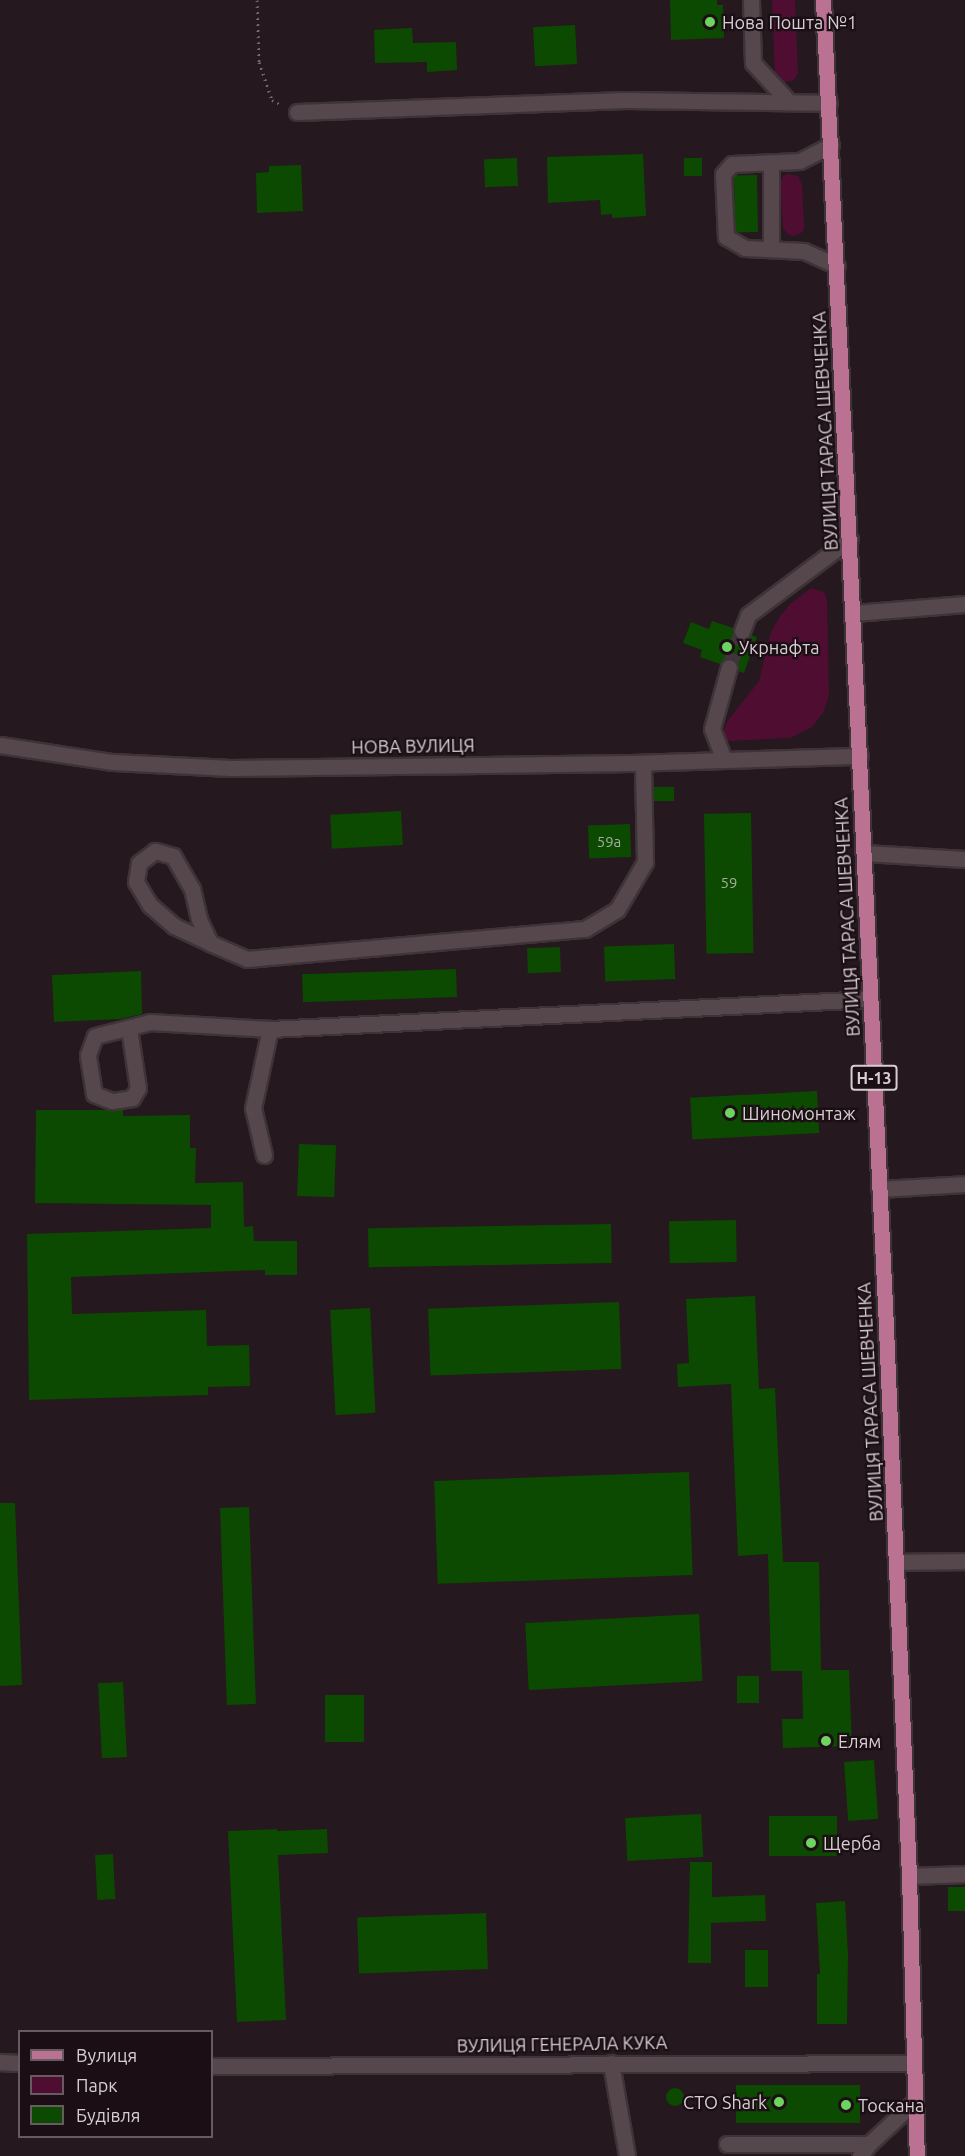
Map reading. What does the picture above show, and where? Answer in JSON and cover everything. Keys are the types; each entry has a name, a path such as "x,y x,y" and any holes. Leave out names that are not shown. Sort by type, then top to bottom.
{"main road":[{"name":"ВУЛИЦЯ ТАРАСА ШЕВЧЕНКА","path":"824,0 896,1562 909,1876 917,2156"}],"street":[{"path":"750,0 753,63 789,102"},
{"path":"297,112 625,100 828,103"},
{"path":"831,145 800,161 732,164 723,174 726,237 745,248 804,251 837,266"},
{"path":"771,162 771,249"},
{"path":"742,631 748,615 850,539"},
{"path":"854,613 965,604"},
{"path":"724,760 712,729 729,667"},
{"name":"НОВА ВУЛИЦЯ","path":"0,745 112,762 230,768 643,763 860,756"},
{"path":"210,943 199,919 192,889 185,872 173,856 155,851 139,863 136,882 150,905 174,926 210,943 247,959 585,929 617,910 645,862 643,763"},
{"path":"864,853 965,859"},
{"path":"129,1028 138,1088 132,1098 112,1101 94,1094 88,1055 95,1036 150,1022 270,1029 870,999"},
{"path":"264,1155 253,1108 270,1029"},
{"path":"879,1189 965,1185"},
{"path":"896,1562 965,1561"},
{"path":"909,1876 965,1874"},
{"path":"0,2062 18,2063"},
{"path":"611,2063 627,2156"},
{"name":"ВУЛИЦЯ ГЕНЕРАЛА КУКА","path":"213,2066 914,2063"},
{"path":"727,2144 864,2150 914,2102"}],"path":[{"path":"257,0 259,62 272,100 297,112"}],"green space":[{"path":"772,0 795,0 798,74 793,81 781,82 775,75"},
{"path":"788,174 798,176 802,185 804,227 803,232 794,236 789,235 783,229 780,183 783,176"},
{"path":"811,588 824,592 827,600 829,695 823,713 812,727 790,738 727,741 723,735 726,723 759,681 771,632 790,604"}],"building":[{"path":"670,0 717,0 717,5 723,5 724,38 671,40"},
{"path":"575,25 577,64 535,66 533,27"},
{"path":"412,28 413,43 456,42 457,70 427,72 427,62 375,63 374,30"},
{"path":"643,154 646,216 612,218 612,214 601,215 600,200 548,203 547,157"},
{"path":"517,158 518,186 485,187 484,159"},
{"path":"684,158 702,158 702,176 684,176"},
{"path":"301,165 303,211 257,213 256,173 269,172 269,166"},
{"path":"734,175 757,175 758,232 735,232"},
{"path":"712,621 733,628 734,637 739,640 748,639 751,635 757,637 744,673 738,671 738,664 732,658 726,658 720,664 700,657 702,650 683,643 691,622 709,629"},
{"path":"654,787 674,787 674,801 654,801"},
{"path":"401,811 403,845 332,849 330,815"},
{"path":"751,813 753,953 706,954 704,814"},
{"path":"630,824 631,857 589,858 588,825"},
{"path":"674,944 675,979 605,981 604,946"},
{"path":"560,947 561,972 528,973 527,948"},
{"path":"456,969 457,997 303,1002 302,974"},
{"path":"141,971 142,1014 120,1019 54,1022 52,975"},
{"path":"817,1091 819,1133 692,1140 690,1098"},
{"path":"36,1110 123,1110 123,1116 190,1115 190,1148 196,1148 195,1183 243,1182 244,1227 253,1226 254,1241 297,1241 297,1275 265,1275 265,1270 71,1277 72,1314 206,1310 207,1346 249,1345 250,1386 208,1387 208,1395 29,1400 27,1234 211,1228 211,1205 35,1203"},
{"path":"299,1144 336,1145 334,1197 297,1196"},
{"path":"736,1220 737,1262 670,1263 669,1221"},
{"path":"611,1224 612,1263 369,1267 368,1228"},
{"path":"755,1296 759,1389 775,1388 783,1562 819,1562 821,1670 849,1670 852,1746 783,1748 782,1719 803,1719 802,1671 771,1671 768,1554 738,1556 731,1384 678,1387 677,1364 689,1363 686,1299"},
{"path":"619,1302 621,1369 430,1376 428,1309"},
{"path":"370,1308 375,1413 336,1415 330,1310"},
{"path":"689,1472 693,1575 438,1584 434,1481"},
{"path":"0,1503 15,1503 22,1685 0,1686"},
{"path":"249,1507 256,1704 227,1705 220,1508"},
{"path":"699,1614 703,1681 529,1690 525,1623"},
{"path":"737,1676 759,1676 759,1703 737,1703"},
{"path":"123,1682 127,1757 102,1758 98,1683"},
{"path":"325,1695 364,1695 364,1742 325,1742"},
{"path":"874,1760 878,1819 848,1821 844,1762"},
{"path":"701,1814 703,1857 627,1861 625,1818"},
{"path":"769,1816 837,1816 837,1856 769,1856"},
{"path":"277,1829 277,1831 327,1829 328,1853 278,1855 286,2020 237,2022 228,1831"},
{"path":"113,1854 115,1899 97,1900 95,1855"},
{"path":"690,1862 712,1862 712,1897 765,1895 766,1921 711,1923 711,1963 688,1963"},
{"path":"948,1887 965,1887 965,1911 948,1911"},
{"path":"845,1901 848,1955 847,2024 817,2024 817,1974 820,1974 816,1903"},
{"path":"486,1913 488,1969 359,1973 357,1918"},
{"path":"745,1950 768,1950 768,1987 745,1987"},
{"path":"736,2085 860,2085 860,2123 736,2123"},
{"path":"675,2088 681,2091 684,2097 681,2103 675,2106 669,2103 666,2097 669,2091"}],"tunnel":[{"path":"729,667 742,631"}],"place":[{"name":"Нова Пошта №1","path":"710,22"},
{"name":"Укрнафта","path":"727,647"},
{"name":"Шиномонтаж","path":"730,1113"},
{"name":"Елям","path":"826,1741"},
{"name":"Щерба","path":"811,1843"},
{"name":"СТО Shark","path":"779,2102"},
{"name":"Тоскана","path":"846,2105"}]}
